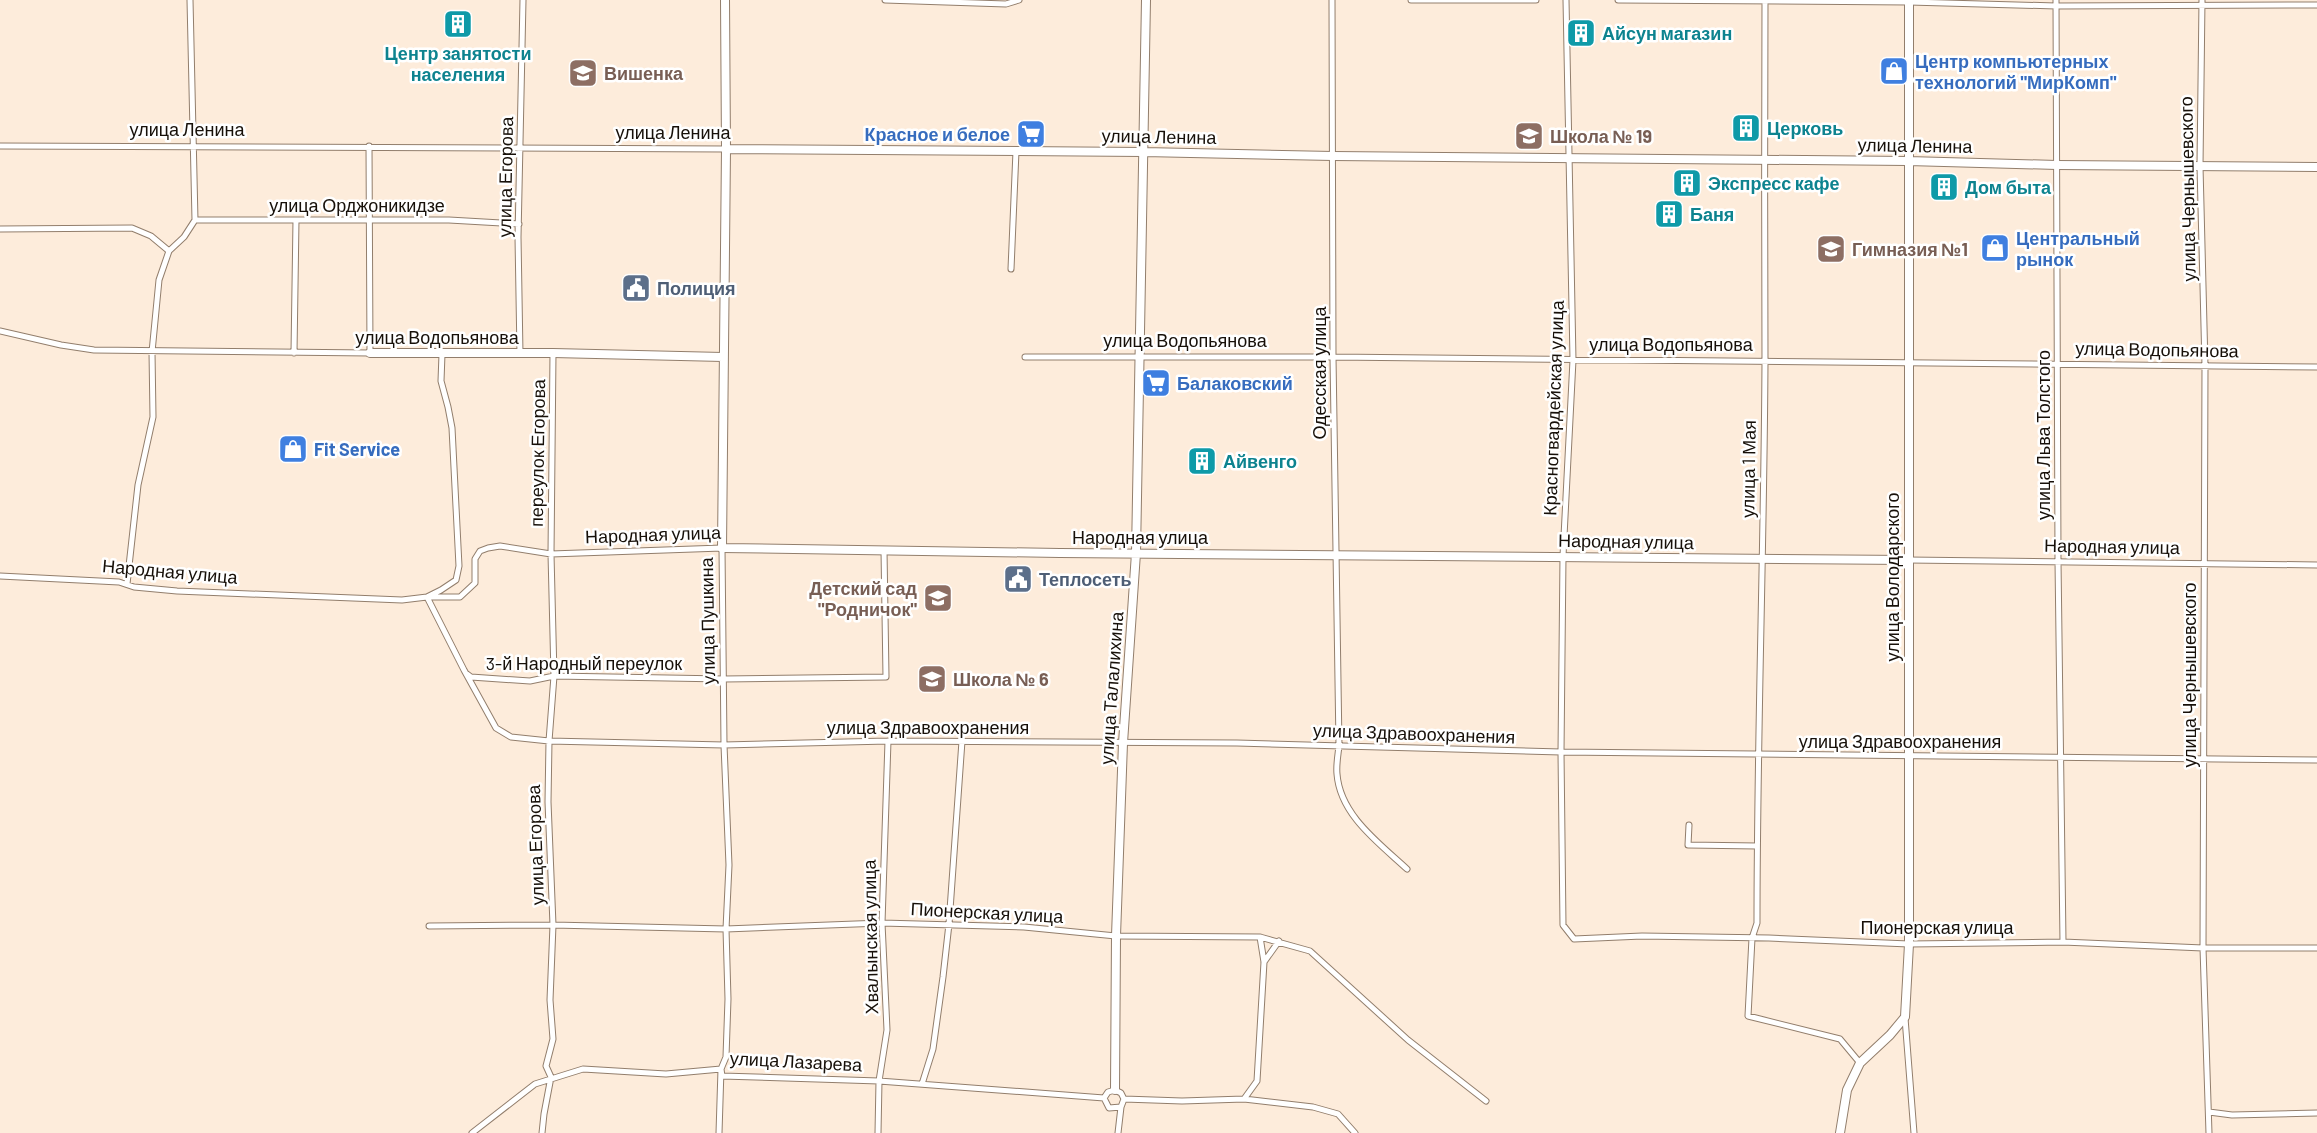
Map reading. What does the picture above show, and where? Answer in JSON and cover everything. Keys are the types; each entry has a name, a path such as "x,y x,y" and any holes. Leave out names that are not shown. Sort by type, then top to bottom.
{"street":[{"path":"127,584 138,485 153,417 152,352 159,280 169,251 184,237 195,220 190,0"},
{"name":"улица Егорова","path":"520,354 519,224 523,0"},
{"name":"улица Пушкина","path":"720,1133 728,999 726,929 729,865 724,745 722,548 726,149 725,0"},
{"path":"885,0 1006,4 1019,0"},
{"name":"улица Талалихина","path":"1115,1090 1116,936 1123,743 1136,553 1146,0"},
{"name":"Одесская улица","path":"1332,0 1333,357 1339,746 1337,773 1341,796 1356,819 1407,869"},
{"path":"1411,0 1536,0"},
{"name":"Красногвардейская улица","path":"1563,925 1561,752 1563,556 1573,360 1566,0"},
{"path":"1618,0 2317,5"},
{"name":"улица 1 Мая","path":"1766,1 1763,160 1765,361 1760,755 1757,922 1752,938 1748,1016 1840,1039 1860,1063"},
{"name":"улица Володарского","path":"1905,1017 1908,944 1909,1"},
{"name":"улица Льва Толстого","path":"2056,3 2059,757 2063,942"},
{"name":"улица Чернышевского","path":"2202,3 2200,166 2205,366 2203,948 2209,1133"},
{"name":"улица Ленина","path":"0,146 193,145 1144,152 2317,167"},
{"path":"369,147 370,353"},
{"path":"1011,268 1016,151"},
{"name":"улица Орджоникидзе","path":"195,220 449,220 519,224"},
{"path":"294,352 296,220"},
{"path":"0,229 132,228 151,236 169,251"},
{"name":"улица Водопьянова","path":"0,330 72,347 152,352 553,353 723,357"},
{"name":"переулок Егорова","path":"551,554 553,353"},
{"path":"442,354 441,381 452,428 459,566 456,580 441,591 427,597 464,670"},
{"name":"улица Водопьянова","path":"1025,357 1333,357 2317,367"},
{"name":"Народная улица","path":"0,576 119,582 134,587 177,591 348,599 402,600 460,597 475,583 475,559 480,551 500,546 551,554 722,548 2317,565"},
{"name":"3-й Народный переулок","path":"464,670 471,677 530,681 554,676 724,679 886,677 884,550"},
{"name":"улица Егорова","path":"542,1133 551,1077 546,1066 553,1038 550,1000 553,925 548,802 549,741 554,676 551,554"},
{"name":"улица Здравоохранения","path":"464,670 496,728 511,737 549,741 724,745 888,741 1237,743 1561,752 2317,760"},
{"name":"Хвалынская улица","path":"878,1133 879,1081 887,1030 882,923 888,741"},
{"path":"921,1084 933,1049 949,924 962,741"},
{"path":"1689,825 1688,845 1757,846"},
{"name":"Пионерская улица","path":"429,926 553,925 726,929 882,923 1024,927 1116,936 1260,937 1310,951 1408,1040 1486,1101"},
{"name":"Пионерская улица","path":"1563,925 1574,939 1642,936 1908,944 2063,942 2203,948 2317,948"},
{"path":"1244,1099 1257,1081 1264,962 1260,937"},
{"path":"1264,962 1279,941"},
{"path":"1840,1133 1847,1090 1860,1063 1890,1035 1905,1017"},
{"path":"1905,1017 1914,1133"},
{"name":"улица Лазарева","path":"472,1133 535,1084 551,1077 583,1069 879,1081 1104,1098"},
{"path":"1120,1107 1109,1108 1104,1098 1108,1092 1115,1090 1121,1093 1124,1099"},
{"path":"1124,1099 1182,1101 1244,1099 1313,1107 1338,1114 1355,1133"},
{"path":"1118,1133 1120,1107 1124,1099"},
{"path":"2208,1112 2317,1113"}],"place":[{"name":"Центр занятости населения","path":"458,24"},
{"name":"Айсун магазин","path":"1581,33"},
{"name":"Центр компьютерных технологий \"МирКомп\"","path":"1894,71"},
{"name":"Вишенка","path":"583,73"},
{"name":"Церковь","path":"1746,128"},
{"name":"Красное и белое","path":"1031,134"},
{"name":"Школа № 19","path":"1529,136"},
{"name":"Экспресс кафе","path":"1687,183"},
{"name":"Дом быта","path":"1944,187"},
{"name":"Баня","path":"1669,214"},
{"name":"Центральный рынок","path":"1995,248"},
{"name":"Гимназия №1","path":"1831,249"},
{"name":"Полиция","path":"636,288"},
{"name":"Балаковский","path":"1156,383"},
{"name":"Fit Service","path":"293,449"},
{"name":"Айвенго","path":"1202,461"},
{"name":"Теплосеть","path":"1018,579"},
{"name":"Детский сад \"Родничок\"","path":"938,598"},
{"name":"Школа № 6","path":"932,679"}]}
